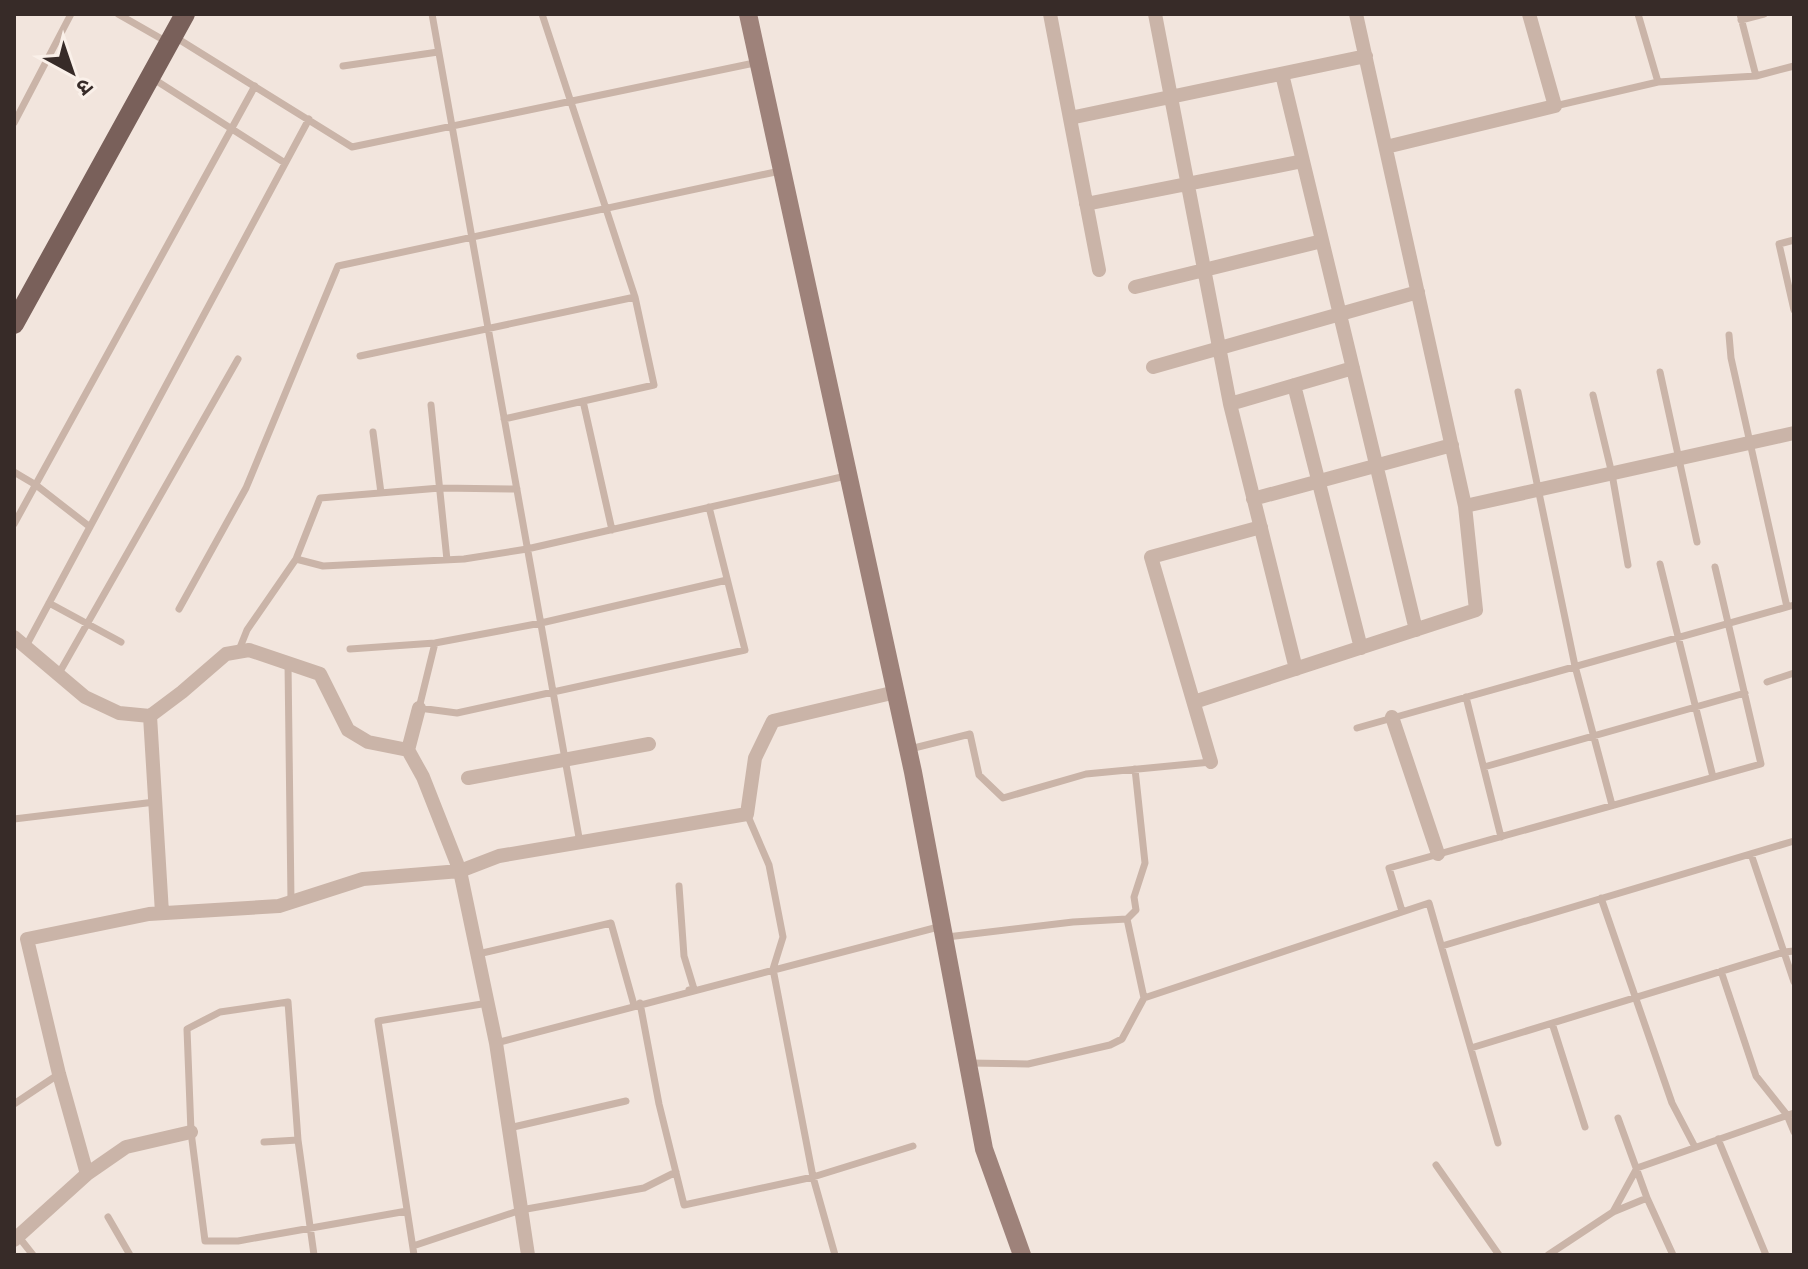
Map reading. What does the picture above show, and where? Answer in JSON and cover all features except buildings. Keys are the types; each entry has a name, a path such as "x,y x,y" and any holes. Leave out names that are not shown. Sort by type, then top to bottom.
{"main road":[{"path":"14,324 185,14"}],"street":[{"path":"748,14 896,692 984,1149 1022,1255"},
{"path":"1050,14 1099,270"},
{"path":"1155,14 1230,404 1296,669"},
{"path":"1194,702 1476,610 1465,506 1356,14"},
{"path":"1386,147 1555,106 1529,14"},
{"path":"1070,118 1366,56"},
{"path":"1282,74 1416,630"},
{"path":"1086,204 1303,161"},
{"path":"1135,287 1322,241"},
{"path":"1153,367 1418,292"},
{"path":"1230,404 1353,368"},
{"path":"1294,385 1361,648"},
{"path":"1465,506 1794,433"},
{"path":"1253,499 1452,445"},
{"path":"1211,762 1151,557 1261,527"},
{"path":"20,642 85,697 119,713 150,716 226,654 249,650 320,674 348,730 368,742 408,750"},
{"path":"87,1174 21,941 162,913 279,906 363,879 460,871 499,856 747,814 755,758 773,721 896,692"},
{"path":"419,708 408,750 423,777 460,871 496,1043 528,1255"},
{"path":"150,716 162,913"},
{"path":"1392,717 1438,854"},
{"path":"468,778 649,744"},
{"path":"16,1238 87,1174 126,1147 191,1132"}],"lane":[{"path":"14,123 71,14"},
{"path":"118,14 255,86 352,147 759,62"},
{"path":"432,14 580,843"},
{"path":"504,419 654,385 635,297 542,14"},
{"path":"1638,14 1658,82"},
{"path":"1756,76 1741,17 1764,14"},
{"path":"343,66 438,52"},
{"path":"1555,106 1658,82 1756,76 1794,66"},
{"path":"150,77 285,163"},
{"path":"14,524 255,86"},
{"path":"20,642 49,603 309,119"},
{"path":"179,609 246,488 338,266 782,171"},
{"path":"1794,240 1779,244 1794,310"},
{"path":"360,356 635,297"},
{"path":"1357,728 1790,606 1749,444 1729,335"},
{"path":"58,675 238,359"},
{"path":"1660,372 1697,542"},
{"path":"1518,392 1575,666 1612,805"},
{"path":"1593,395 1612,474 1628,565"},
{"path":"583,401 612,530"},
{"path":"431,405 447,560"},
{"path":"373,432 381,493"},
{"path":"14,472 90,527"},
{"path":"296,559 323,566 447,560 527,549 848,476"},
{"path":"238,652 247,630 296,559 320,498 440,488 517,489"},
{"path":"435,643 419,708 457,713 745,650 709,507"},
{"path":"1660,564 1713,777"},
{"path":"1402,911 1389,868 1761,764 1715,567"},
{"path":"350,649 435,643 541,623 727,580"},
{"path":"49,603 121,642"},
{"path":"288,663 292,902"},
{"path":"1767,682 1794,673"},
{"path":"1484,767 1745,693"},
{"path":"1466,697 1501,837"},
{"path":"908,750 970,734 979,775 1003,798 1086,774 1211,762"},
{"path":"496,1043 773,969 943,932 1127,919 1136,910 1134,897 1145,863 1135,769"},
{"path":"14,819 155,802"},
{"path":"747,814 769,865 783,937 773,969 813,1177 835,1255"},
{"path":"1442,946 1794,841"},
{"path":"1751,854 1794,982"},
{"path":"679,886 684,956 694,989 687,991"},
{"path":"1601,898 1672,1103 1695,1147"},
{"path":"1144,998 1429,903 1498,1143"},
{"path":"968,1063 1028,1064 1110,1045 1122,1039 1144,998 1127,919"},
{"path":"478,954 611,923 637,1004 684,1205 813,1177 913,1146"},
{"path":"1471,1048 1794,951"},
{"path":"1721,971 1756,1076 1790,1114 1794,1132"},
{"path":"314,1255 310,1228 298,1140 288,1002 220,1012 187,1029 191,1132 205,1241 238,1241 310,1228 407,1211"},
{"path":"488,1003 378,1021 413,1251 521,1210 644,1188 676,1172"},
{"path":"1552,1023 1585,1127"},
{"path":"14,1104 59,1074"},
{"path":"509,1128 626,1101"},
{"path":"1613,1212 1637,1168 1790,1114"},
{"path":"1618,1118 1647,1198 1673,1255"},
{"path":"1718,1139 1766,1255"},
{"path":"264,1142 298,1140"},
{"path":"1436,1165 1499,1255"},
{"path":"1548,1255 1613,1212 1647,1198"},
{"path":"108,1217 130,1255"},
{"path":"16,1238 33,1255"}]}
